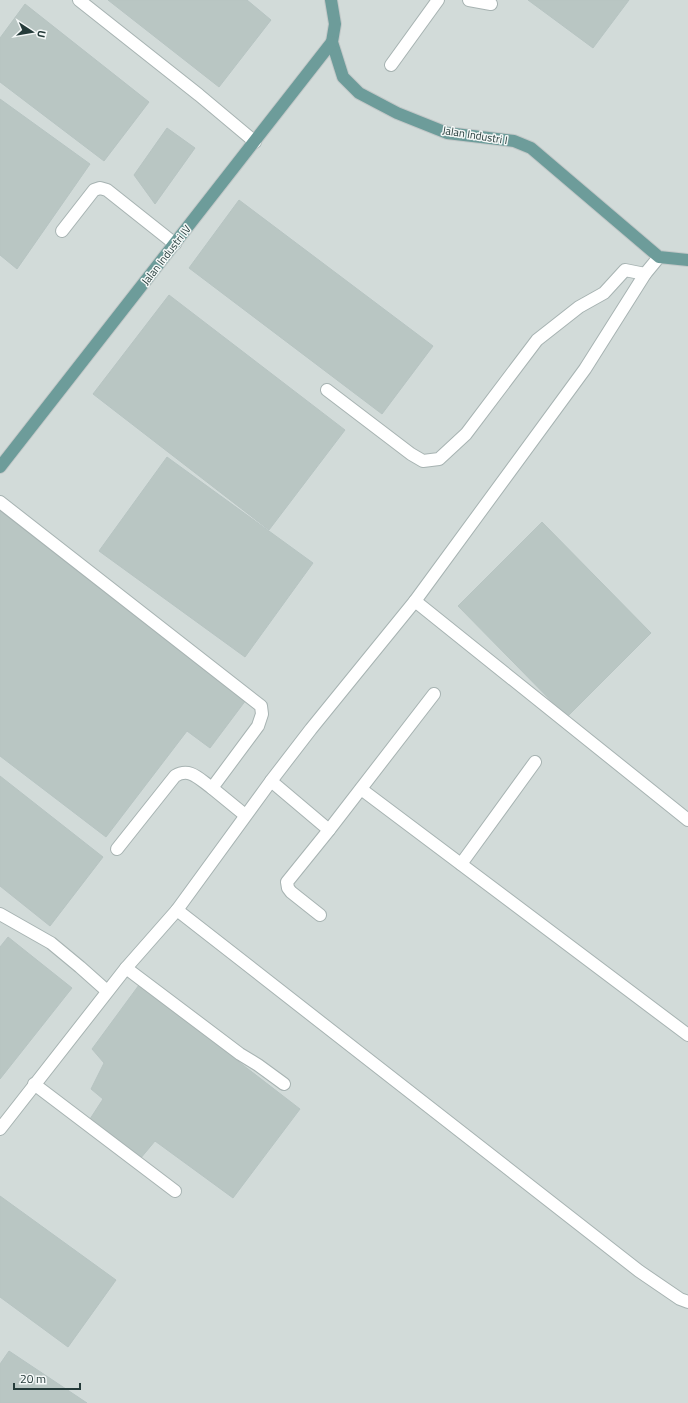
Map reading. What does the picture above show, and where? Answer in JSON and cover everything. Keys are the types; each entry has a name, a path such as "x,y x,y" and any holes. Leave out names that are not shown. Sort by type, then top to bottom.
{"main road":[{"path":"331,0 335,24 332,42"},
{"name":"Jalan Industri IV","path":"0,467 332,42"},
{"name":"Jalan Industri I","path":"332,42 343,77 359,93 397,113 447,133 514,141 531,148 659,257"},
{"path":"659,257 688,260"}],"lane":[{"path":"79,0 199,95 254,142"},
{"path":"391,66 438,0"},
{"path":"469,0 491,4"},
{"path":"62,231 94,190 100,188 107,190 175,244"},
{"path":"0,1129 107,991 177,910 245,815 311,729 415,602 585,369 645,274 659,257"},
{"path":"327,390 411,454 423,461 440,458 466,434 537,340 579,307 604,293 625,270 645,274"},
{"path":"0,502 261,706 262,714 258,726 212,788"},
{"path":"415,602 688,820"},
{"path":"320,915 291,892 288,888 287,882 330,830 434,694"},
{"path":"461,864 535,762"},
{"path":"117,849 175,776 182,772 189,772 212,788 245,815"},
{"path":"271,781 330,830"},
{"path":"361,789 688,1035"},
{"path":"177,910 639,1271 680,1299 688,1302"},
{"path":"0,914 51,943 107,991"},
{"path":"126,968 240,1054 284,1084"},
{"path":"34,1084 175,1191"}],"shaded area":[{"path":"0,0 688,0 688,1403 0,1403"}],"building":[{"path":"108,0 247,0 271,20 219,87"},
{"path":"528,0 629,0 593,48"},
{"path":"25,4 149,102 104,161 0,82 0,38"},
{"path":"0,99 90,164 17,269 0,255"},
{"path":"167,128 195,148 155,204 134,175"},
{"path":"239,200 433,346 382,414 189,268"},
{"path":"169,295 345,430 269,530 93,394"},
{"path":"167,457 313,563 245,657 99,551"},
{"path":"0,510 246,700 210,748 187,731 106,837 0,756"},
{"path":"542,522 651,633 567,717 458,606"},
{"path":"0,776 103,857 50,926 0,886"},
{"path":"8,937 72,988 0,1079 0,947"},
{"path":"139,985 300,1109 233,1198 155,1141 140,1159 90,1119 103,1099 91,1089 104,1063 92,1049"},
{"path":"0,1196 116,1280 68,1347 0,1297"},
{"path":"9,1351 87,1403 0,1403 0,1364"}]}
